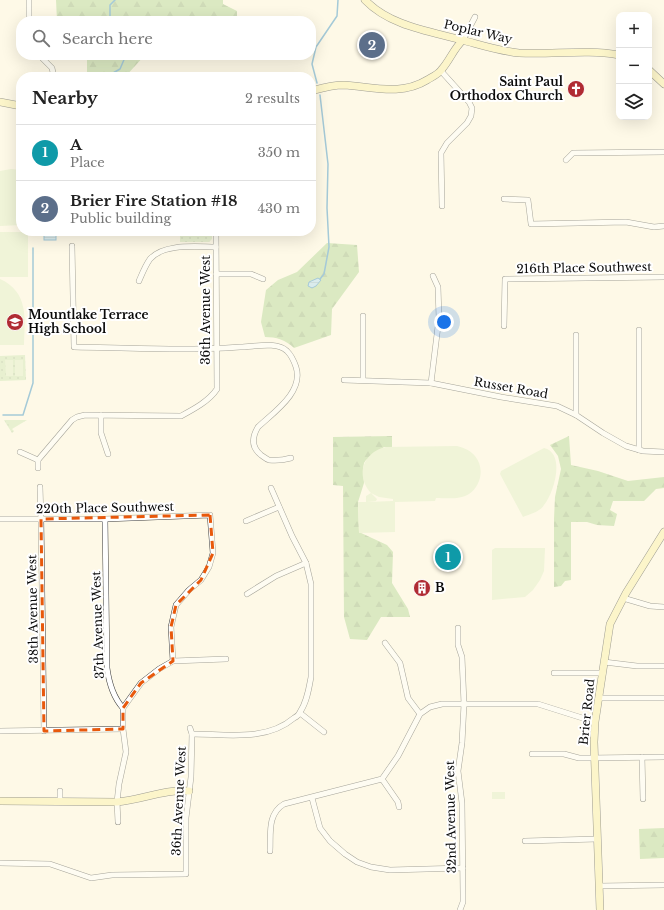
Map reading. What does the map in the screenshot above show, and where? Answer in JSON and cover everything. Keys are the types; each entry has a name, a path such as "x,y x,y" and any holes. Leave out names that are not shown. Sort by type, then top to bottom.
{"main road":[{"name":"Poplar Way","path":"365,0 375,9 397,21 488,48 518,53 604,52 616,54"},
{"path":"316,90 330,86 343,85 397,90 413,87 441,71 458,44 463,40"},
{"path":"652,73 664,84"},
{"path":"0,102 16,105"},
{"name":"Brier Road","path":"600,910 594,758 595,722 610,624 623,598 664,532"},
{"path":"0,801 117,802 136,800 162,792 176,790 189,791"}],"street":[{"path":"29,0 29,16"},
{"path":"463,40 475,17"},
{"path":"44,60 52,68 53,72"},
{"path":"441,71 469,102 472,108 471,116 467,124 446,143 441,153 442,206"},
{"path":"566,160 573,153 664,152"},
{"path":"504,199 528,200 531,224 626,222 664,226"},
{"name":"36th Avenue West","path":"101,415 181,416 212,396 217,389 216,236"},
{"path":"72,246 74,347 216,349 276,346 286,350 293,357 298,372 297,383 293,393 258,427 254,433 253,441 256,451 268,460 280,461 291,458"},
{"path":"139,281 151,258 161,251 174,248 216,248"},
{"path":"216,274 251,274 263,279"},
{"path":"431,383 439,318 438,286 433,276"},
{"name":"216th Place Southwest","path":"504,326 505,279 664,277"},
{"path":"363,316 363,380"},
{"path":"639,330 640,450"},
{"path":"576,335 576,415"},
{"name":"Russet Road","path":"344,380 431,383 550,404 576,415 626,446 640,450 664,452"},
{"path":"38,468 38,460 72,420 85,415 101,415 101,432 108,454"},
{"path":"20,452 38,460"},
{"name":"38th Avenue West","path":"40,487 44,730"},
{"path":"271,488 306,563 311,584 311,677 309,692 300,713 324,732"},
{"path":"246,521 279,507"},
{"name":"220th Place Southwest","path":"0,519 105,519 210,515 213,553 209,567 201,580 189,590 176,605 171,627 172,661"},
{"name":"37th Avenue West","path":"105,519 108,673 114,695 117,702 123,708"},
{"path":"247,594 276,576 306,563"},
{"path":"623,598 650,606 664,607"},
{"name":"32nd Avenue West","path":"458,628 458,645 462,656 464,704 462,743 458,771 462,803 463,868 463,902 460,910"},
{"path":"385,643 400,663 408,698 420,714"},
{"path":"118,822 117,802 119,784 126,752 123,729 123,708 141,683 172,661 226,659"},
{"path":"604,662 638,666 664,666"},
{"path":"554,673 603,673"},
{"path":"599,698 664,698"},
{"path":"270,851 272,818 274,812 278,808 284,804 382,779 398,756 420,714 430,707 442,704 538,704 595,722"},
{"name":"36th Avenue West","path":"0,863 50,864 91,878 112,875 186,874 186,818 191,777 191,731 219,734 260,734 278,729 300,713"},
{"path":"0,731 123,729"},
{"path":"532,754 564,754 579,758 664,757"},
{"path":"642,757 643,799"},
{"path":"382,779 400,807"},
{"path":"60,791 60,802"},
{"path":"312,798 320,828 330,841 357,862 371,867 390,870 463,868"},
{"path":"525,841 597,839"},
{"path":"599,886 664,885"}],"highlighted area":[{"path":"210,515 213,553 201,580 176,605 171,627 173,661 141,683 123,708 123,729 44,731 41,519"}],"green space":[{"path":"56,0 223,0 223,4 237,11 237,16 57,16"},
{"path":"87,60 140,60 130,72 87,72"},
{"path":"16,170 16,225 0,226 0,171"},
{"path":"0,232 16,232 16,236 28,236 28,277 0,277"},
{"path":"180,236 212,236 212,239 209,242 180,242"},
{"path":"327,243 357,245 359,272 332,309 331,335 294,348 281,340 265,337 261,322 266,290 278,280 297,272"},
{"path":"0,279 16,291 21,299 25,326 24,345 0,345"},
{"path":"25,355 26,380 0,381 0,356"},
{"path":"5,360 13,360 13,376 6,376"},
{"path":"15,360 23,360 23,376 15,376"},
{"path":"4,420 27,420 12,429 14,431 12,433"},
{"path":"392,436 392,447 384,447 364,463 364,483 358,502 359,532 387,545 393,552 392,583 408,609 410,617 381,617 367,640 350,639 344,617 343,486 333,485 333,437"},
{"path":"569,436 571,465 598,471 628,481 664,477 664,488 656,489 644,501 613,501 610,510 617,514 614,526 597,525 587,522 571,522 571,580 565,581 561,586 554,587 555,497 561,469 558,456 550,445"},
{"path":"457,446 471,452 475,456 481,471 479,482 473,491 461,497 436,498 435,501 395,502 395,532 359,533 358,502 366,502 366,496 371,493 363,479 364,466 367,459 372,454 386,447","holes":["371,493 379,497 393,499 393,501 367,502 376,501 377,499"]},
{"path":"544,448 551,451 555,457 556,474 554,483 548,499 542,507 523,517 500,474 501,471"},
{"path":"495,548 545,548 544,571 533,590 525,597 492,600 492,550"},
{"path":"492,792 505,792 505,799 492,799"},
{"path":"664,828 664,858 640,859 639,829"}],"water":[{"path":"44,236 56,236 56,240 44,240"},
{"path":"318,278 321,280 316,286 312,288 308,286 309,282"}],"waterway":[{"path":"110,16 110,5 115,0"},
{"path":"316,47 337,16 338,0"},
{"path":"115,72 120,69 124,60"},
{"path":"313,60 312,64 314,72"},
{"path":"320,95 328,164 327,208 329,247 324,274 320,279"},
{"path":"3,415 23,415 33,383 33,248"}],"place":[{"name":"Brier Fire Station #18","path":"372,45"},
{"name":"Saint Paul Orthodox Church","path":"576,89"},
{"name":"Mountlake Terrace High School","path":"15,322"},
{"name":"A","path":"448,557"},
{"name":"B","path":"422,588"}]}
